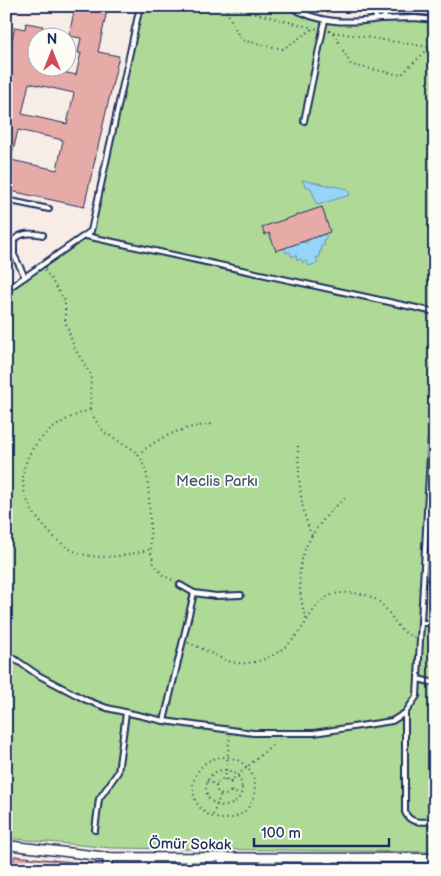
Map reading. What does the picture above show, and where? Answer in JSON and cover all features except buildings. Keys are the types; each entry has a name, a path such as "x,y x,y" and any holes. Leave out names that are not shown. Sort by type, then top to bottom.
{"street":[{"name":"Ömür Sokak","path":"6,845 108,857 435,858"},
{"path":"107,870 108,857"},
{"path":"223,858 223,870"},
{"path":"329,858 329,870"}],"lane":[{"path":"6,290 86,236 93,224 140,6"},
{"path":"289,6 325,20 347,22 415,18 435,20"},
{"path":"348,6 435,12"},
{"path":"380,9 385,14 380,19"},
{"path":"380,9 375,13 380,19"},
{"path":"304,121 325,20"},
{"path":"6,200 49,209"},
{"path":"6,233 16,262 25,277"},
{"path":"12,247 14,240 20,235 43,234"},
{"path":"86,236 435,312"},
{"path":"6,654 38,675 86,700 126,714 164,721 231,730 285,734 343,730 392,721 405,712 417,696 422,623 429,439 435,363"},
{"path":"180,585 194,593 216,596 240,595"},
{"path":"164,721 194,593"},
{"path":"422,623 435,623"},
{"path":"418,679 435,683"},
{"path":"405,712 405,812 412,821 435,822"},
{"path":"95,830 99,799 118,772 126,714"}],"path":[{"path":"225,6 323,30 435,48"},
{"path":"225,6 241,40 283,49 314,28"},
{"path":"333,32 351,65 401,75 430,48"},
{"path":"42,266 65,301 66,321 75,349 91,375 90,410 105,432 134,450 147,475 151,548 154,564 162,575 180,585"},
{"path":"90,410 58,423 32,446 22,476 22,492 28,508 47,531 73,550 93,555 116,556 151,548"},
{"path":"138,455 154,440 170,433 213,424"},
{"path":"298,446 302,503 306,523 312,536"},
{"path":"306,619 300,597 298,573 318,524 346,497"},
{"path":"183,642 203,647 227,661 246,663 266,659 281,651 297,635 314,608 328,597 342,593 361,594 379,600 400,629 411,637 421,639"},
{"path":"225,780 231,730"},
{"path":"230,782 285,734"},
{"path":"228,757 236,759 247,767 255,780 255,790 248,808 231,818 212,816 202,809 196,801 194,780 206,762 216,758 228,757"},
{"path":"226,770 238,776 242,784 241,795 231,805 217,804 207,793 207,781 214,772 226,770"},
{"path":"225,780 230,782"},
{"path":"217,785 225,780"},
{"path":"207,781 217,785"},
{"path":"230,782 231,791"},
{"path":"217,785 218,791 221,794"},
{"path":"231,791 241,795"},
{"path":"221,794 227,794 231,791"},
{"path":"212,816 221,794"}],"green space":[{"name":"Meclis Parkı","path":"140,6 289,6 325,20 435,20 435,852 111,848 6,838 6,290 91,231"}],"water":[{"path":"302,180 348,189 350,195 317,205 311,188 305,186"},
{"path":"325,234 327,238 323,240 325,245 321,246 320,257 316,258 318,263 309,266 307,261 303,263 301,259 297,260 296,255 292,257 290,252 286,253 284,248 301,242 307,243 309,239"}]}
